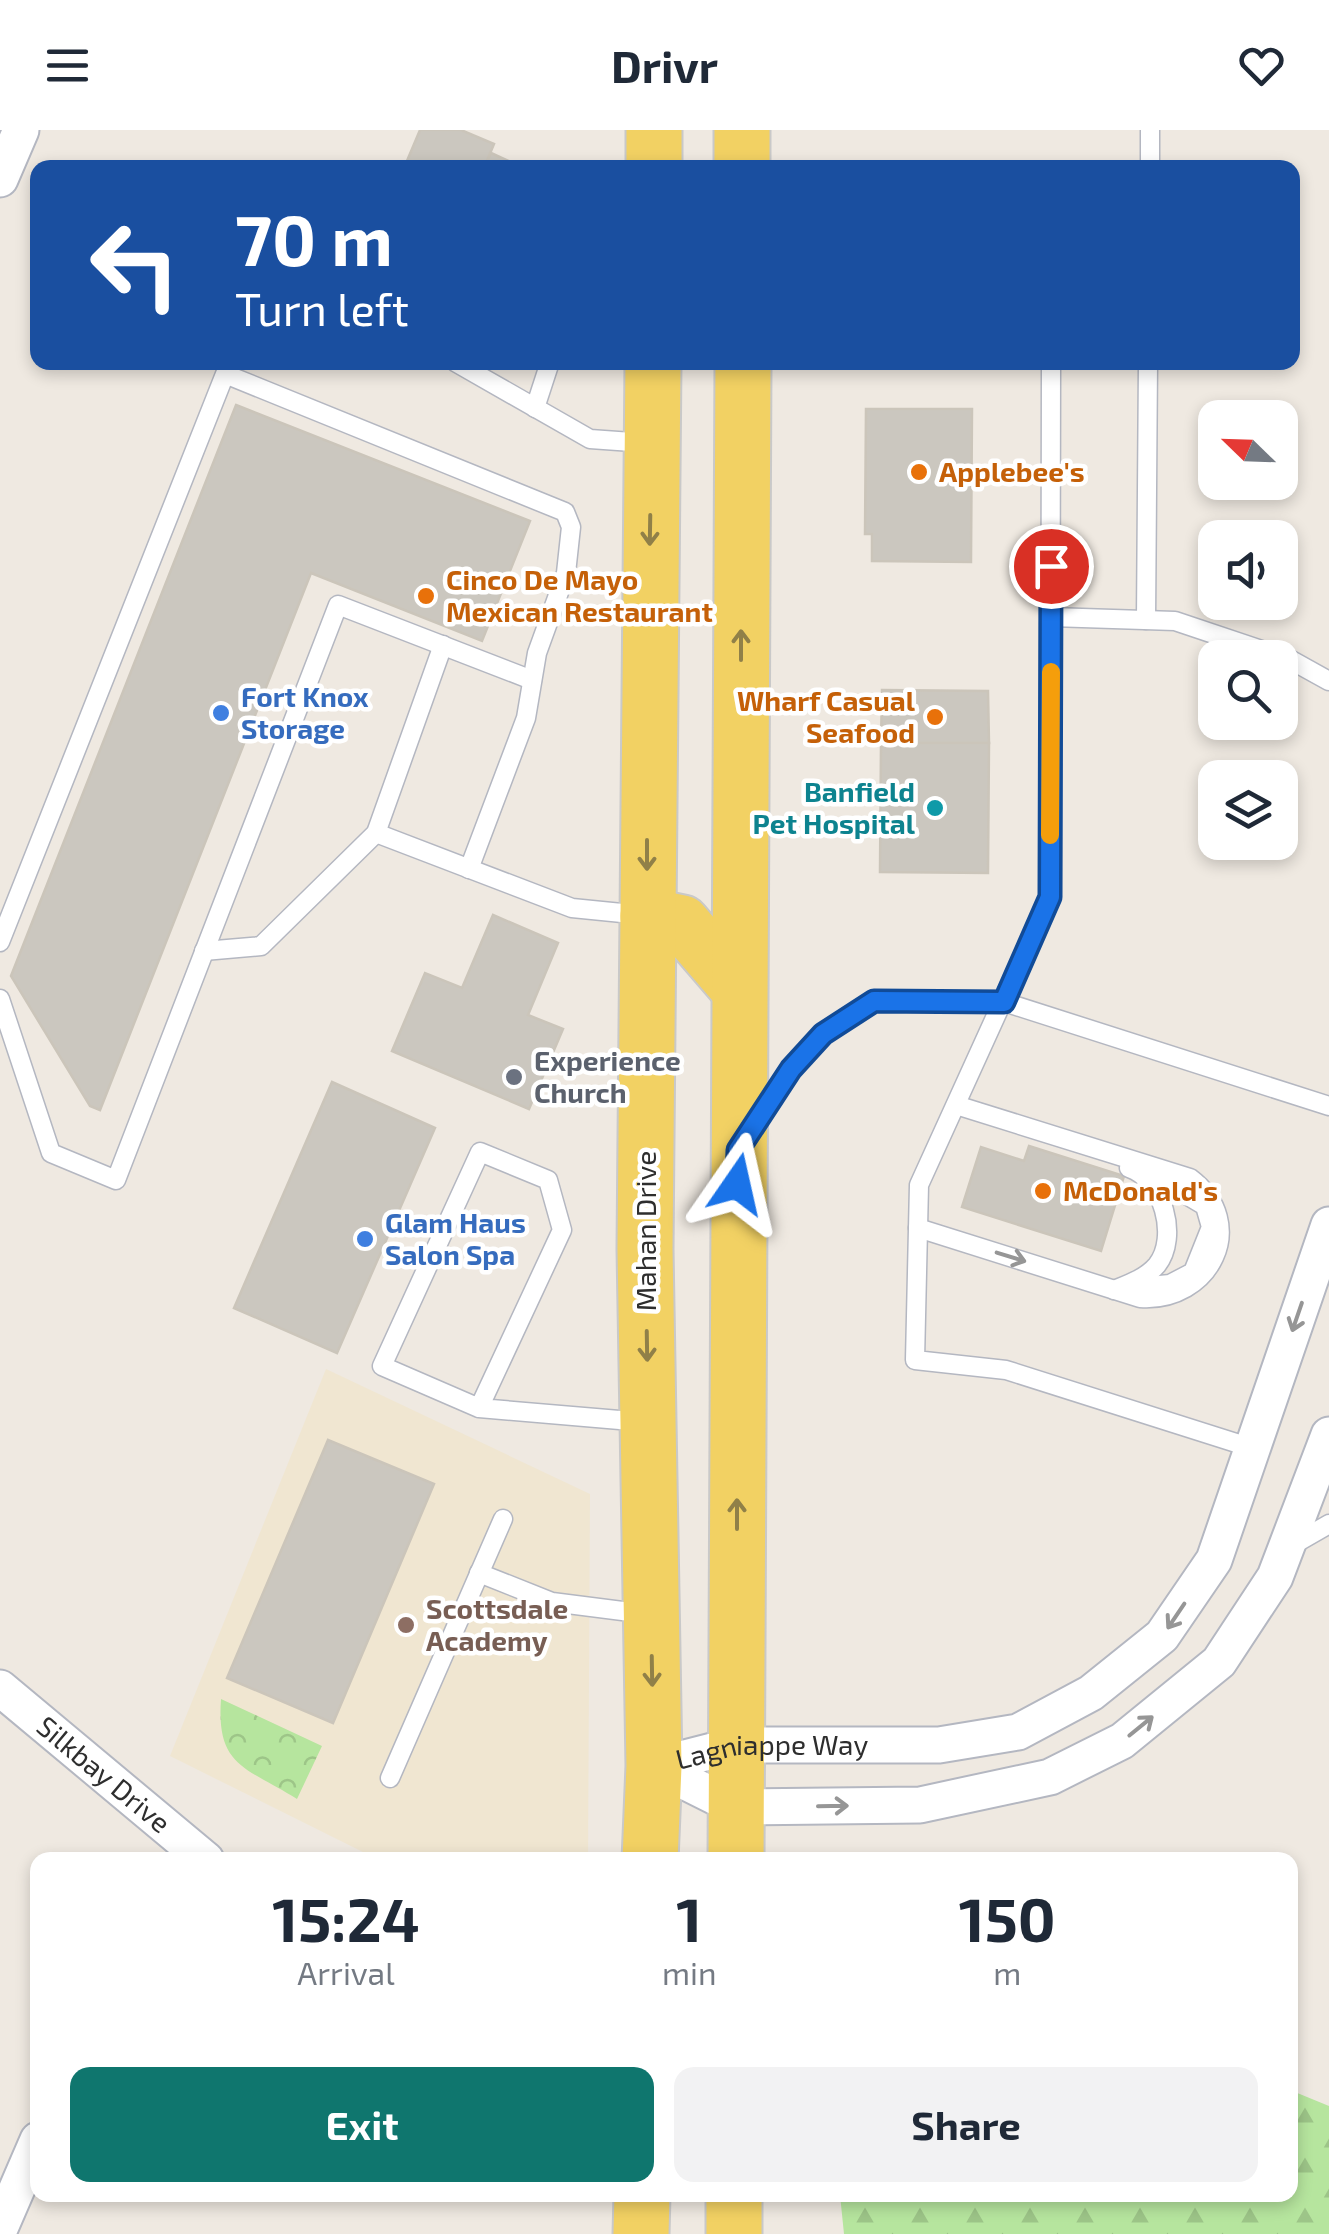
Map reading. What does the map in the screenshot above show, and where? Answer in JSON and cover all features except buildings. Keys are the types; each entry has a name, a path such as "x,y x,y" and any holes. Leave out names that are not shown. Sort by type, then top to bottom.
{"main road":[{"path":"654,130 654,160"},
{"path":"742,130 742,160"},
{"name":"Mahan Drive","path":"650,1852 654,1766 648,1422 652,370"},
{"path":"736,1834 743,370"},
{"path":"648,916 682,923 738,988"},
{"path":"641,2234 642,2202"},
{"path":"734,2202 734,2234"}],"street":[{"path":"0,179 21,130"},
{"name":"Lagniappe Way","path":"654,1766 736,1745 939,1746 1018,1732 1091,1693 1162,1636 1214,1560 1329,1224"},
{"name":"Lagniappe Way","path":"654,1766 736,1834 920,1805 1050,1777 1122,1741 1219,1662 1275,1577 1329,1434"},
{"name":"Silkbay Drive","path":"0,1688 163,1846"},
{"path":"0,2228 30,2159"}],"lane":[{"path":"1150,130 1150,160"},
{"path":"469,370 590,439 652,443"},
{"path":"534,408 547,370"},
{"path":"1052,370 1050,897 919,1184 915,1360 1006,1370 1252,1448"},
{"path":"1146,620 1148,370"},
{"path":"0,942 225,374 565,512 571,527 566,573 537,653 526,718 470,869"},
{"path":"0,999 51,1153 116,1180 338,604 532,680"},
{"path":"1051,617 1175,622 1291,660 1329,681"},
{"path":"204,952 261,946 376,833 443,645"},
{"path":"376,833 572,908 648,916"},
{"path":"738,1150 811,1047 823,1034 874,1001 1004,1002 1329,1106"},
{"path":"956,1105 992,1127 1169,1182 1205,1206 1211,1227 1193,1272 1170,1284 1114,1290"},
{"path":"918,1228 1114,1290 1166,1300 1197,1281 1218,1256 1220,1230 1212,1199 1190,1178 956,1105"},
{"path":"478,1408 562,1230 548,1180 480,1152 382,1366 478,1408 648,1422"},
{"path":"1114,1290 1136,1281 1158,1264 1165,1244 1164,1208 1152,1181 1138,1171"},
{"path":"390,1778 503,1519"},
{"path":"1286,1548 1329,1524"},
{"path":"479,1573 552,1602 652,1615"}],"shaded area":[{"name":"Scottsdale Academy","path":"326,1369 590,1494 588,1852 363,1852 170,1756"}],"green space":[{"path":"221,1699 322,1746 297,1799 249,1771 229,1752 221,1722"},
{"path":"1298,2093 1329,2106 1329,2234 844,2234 841,2202 1298,2202"}],"slow traffic":[{"path":"1050,835 1051,672"}],"place":[{"name":"Applebee's","path":"919,472"},
{"name":"Cinco De Mayo Mexican Restaurant","path":"426,596"},
{"name":"Fort Knox Storage","path":"221,713"},
{"name":"Wharf Casual Seafood","path":"935,717"},
{"name":"Banfield Pet Hospital","path":"935,808"},
{"name":"Experience Church","path":"514,1077"},
{"name":"McDonald's","path":"1043,1191"},
{"name":"Glam Haus Salon Spa","path":"365,1239"},
{"name":"Scottsdale Academy","path":"406,1625"}],"route":[{"path":"737,1184 738,1150 791,1069 823,1034 874,1001 1004,1002 1050,897 1051,566"}]}
